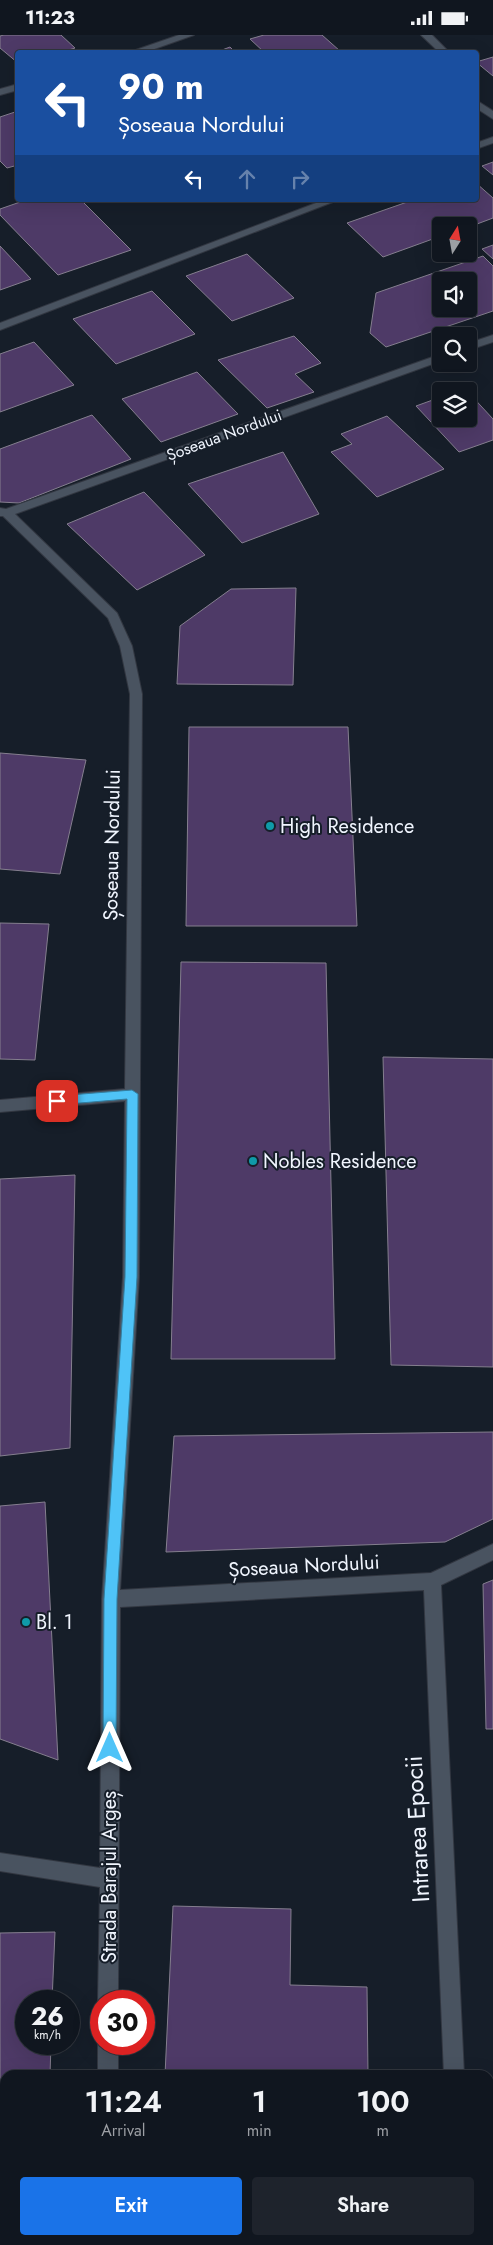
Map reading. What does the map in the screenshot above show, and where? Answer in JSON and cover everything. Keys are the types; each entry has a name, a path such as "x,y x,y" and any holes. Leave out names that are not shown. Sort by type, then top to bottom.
{"street":[{"path":"141,50 189,35"},
{"path":"426,35 443,50"},
{"path":"0,92 15,88"},
{"path":"479,105 493,116"},
{"path":"479,145 493,140"},
{"path":"0,327 328,202"},
{"path":"477,344 493,338"},
{"name":"Șoseaua Nordului","path":"132,1094 136,694 126,647 113,616 4,512 432,360"},
{"path":"0,1105 132,1094"},
{"name":"Strada Barajul Argeș","path":"108,1990 110,1599 131,1277 132,1094"},
{"name":"Șoseaua Nordului","path":"110,1599 432,1581 493,1552"},
{"name":"Intrarea Epocii","path":"432,1581 454,2070"},
{"path":"0,1862 109,1879"},
{"path":"108,2055 108,2070"}],"building":[{"path":"61,35 75,48 69,50 15,50 15,60 0,48 0,36"},
{"path":"264,35 322,35 339,50 262,50 250,39"},
{"path":"230,47 233,50 222,50"},
{"path":"493,57 493,76 479,64 479,61"},
{"path":"15,112 15,166 7,168 0,161 0,117"},
{"path":"493,162 493,175 482,166"},
{"path":"479,186 493,198 493,218 478,224 478,217 432,217 432,239 383,257 347,223 407,202 479,202"},
{"path":"20,202 83,202 131,250 58,275 0,215 0,209"},
{"path":"493,245 493,259 482,249"},
{"path":"0,246 31,279 0,290"},
{"path":"247,254 294,298 232,321 186,276"},
{"path":"483,256 493,266 493,311 477,316 477,272 437,272 463,263 478,263 478,258"},
{"path":"432,274 432,317 475,317 445,327 432,327 432,332 386,347 370,333 376,293"},
{"path":"152,291 195,334 116,364 73,319"},
{"path":"294,336 321,363 295,374 314,392 267,408 218,360"},
{"path":"34,342 74,385 0,412 0,354"},
{"path":"197,372 238,414 161,442 122,399"},
{"path":"432,400 432,423 416,406"},
{"path":"477,402 493,419 493,440 459,452 436,427 477,427"},
{"path":"92,415 131,459 19,503 0,502 0,449"},
{"path":"387,416 444,469 377,497 331,452 352,444 341,434"},
{"path":"283,452 319,514 242,543 188,484"},
{"path":"144,492 205,555 137,590 67,524"},
{"path":"296,588 293,685 177,684 180,626 231,589"},
{"name":"High Residence","path":"189,727 348,727 357,926 186,926"},
{"path":"0,753 86,760 60,874 0,869"},
{"path":"0,923 49,924 35,1060 0,1059"},
{"name":"Nobles Residence","path":"181,962 326,963 335,1359 171,1359"},
{"path":"383,1057 493,1059 493,1367 391,1365"},
{"path":"75,1175 70,1448 0,1456 0,1179"},
{"path":"493,1432 493,1519 445,1542 166,1552 174,1436"},
{"name":"Bl. 1","path":"45,1502 58,1760 0,1739 0,1506"},
{"path":"493,1580 493,1729 486,1729 483,1584"},
{"path":"173,1906 291,1909 290,1985 367,1987 368,2070 165,2070"},
{"path":"55,1932 52,1990 15,1990 15,2055 51,2055 50,2070 0,2070 0,1933"}],"place":[{"name":"High Residence","path":"270,826"},
{"name":"Nobles Residence","path":"253,1161"},
{"name":"Bl. 1","path":"26,1622"}],"route":[{"path":"57,1101 132,1094 131,1277 110,1599 110,1748"}]}
